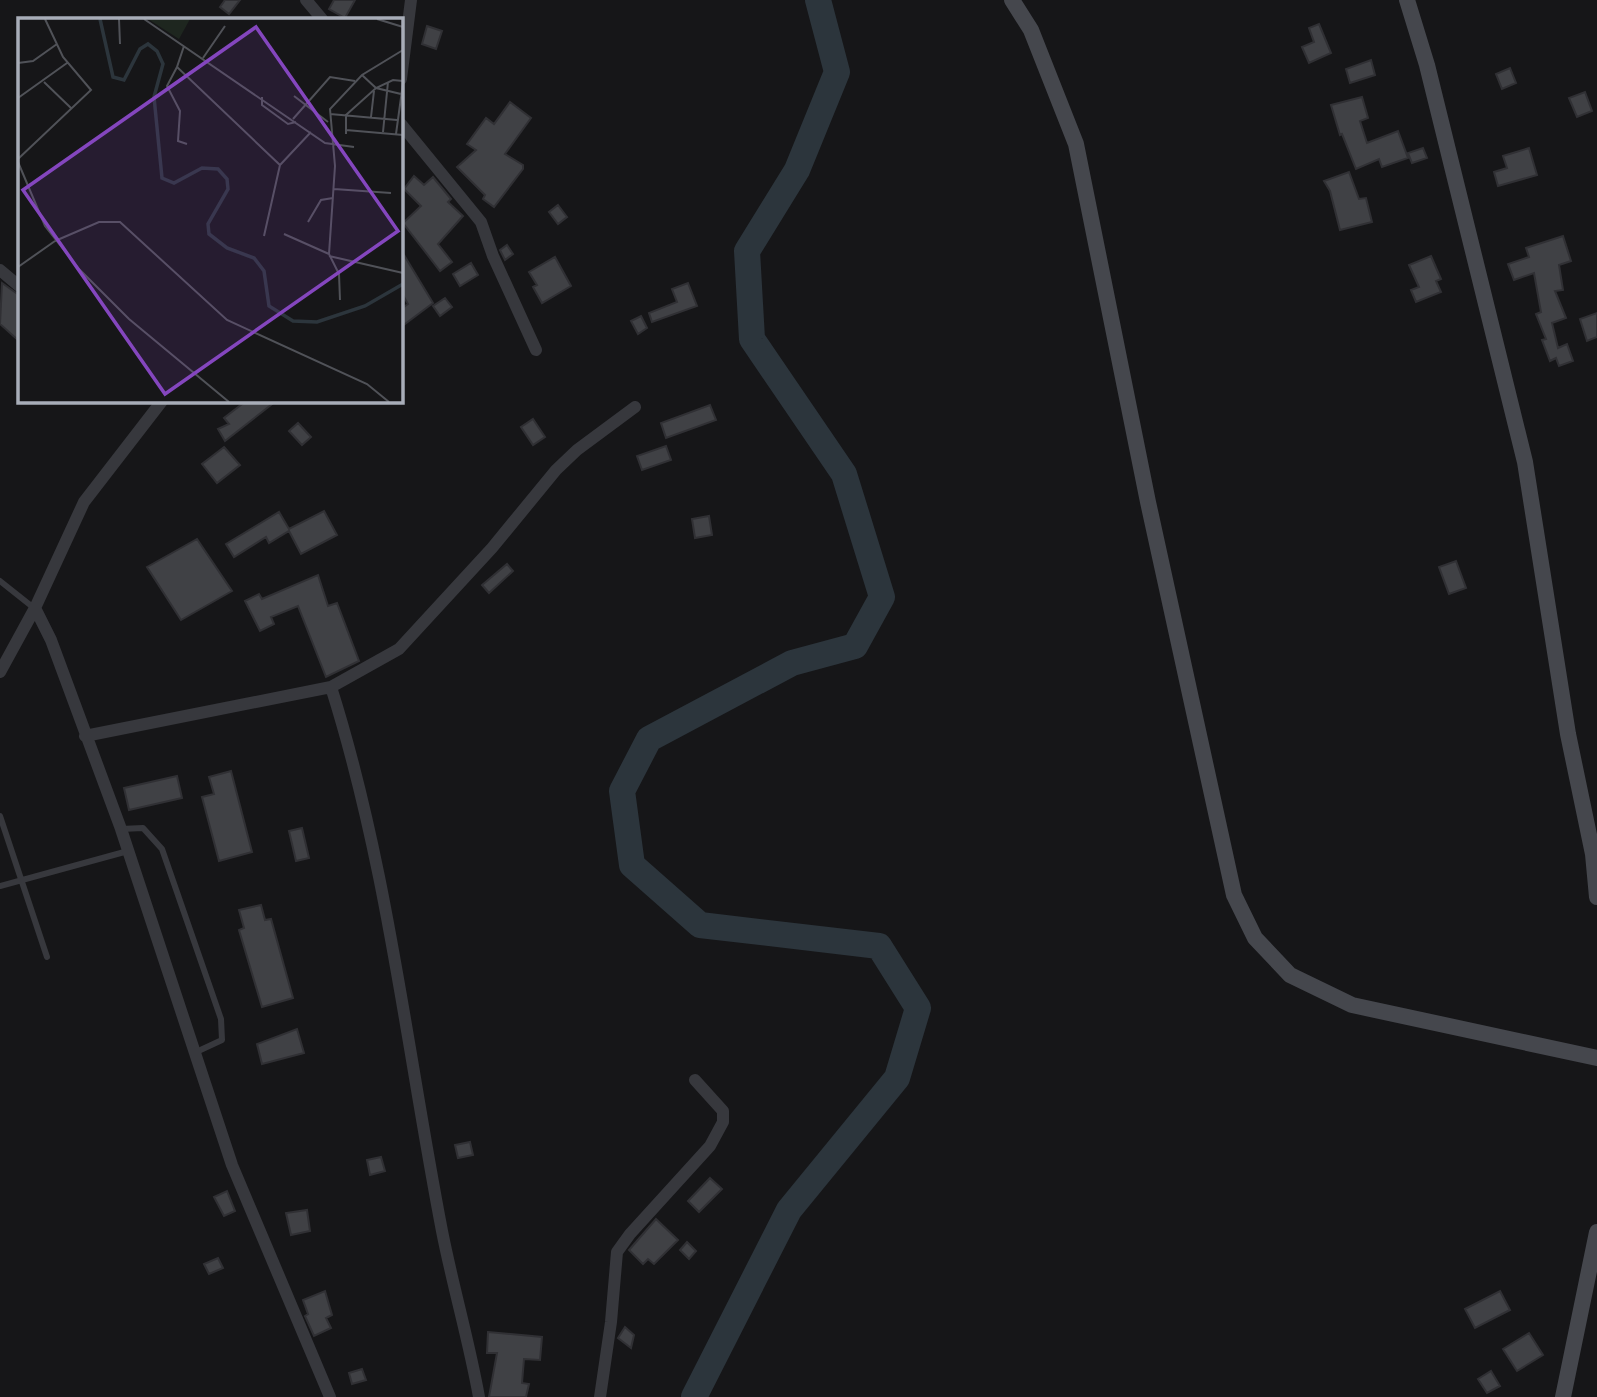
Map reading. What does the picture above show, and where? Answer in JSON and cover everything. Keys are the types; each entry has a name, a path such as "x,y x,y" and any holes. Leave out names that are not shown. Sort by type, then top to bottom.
{"main road":[{"path":"1012,0 1031,30 1076,144 1147,502 1234,894 1255,938 1290,975 1352,1005 1597,1058"},
{"path":"1407,0 1427,65 1525,462 1568,734 1593,854 1597,897"},
{"path":"1563,1397 1597,1232"}],"street":[{"path":"306,0 321,18"},
{"path":"402,71 411,0"},
{"path":"402,125 481,222 493,256 536,350"},
{"path":"0,270 18,285"},
{"path":"0,672 35,608 83,502 161,402"},
{"path":"85,736 331,687 399,649 492,548 556,470 577,450 635,407"},
{"path":"35,608 51,640 121,830 232,1165 330,1397"},
{"path":"331,687 352,752 388,925 442,1232 479,1397"},
{"path":"600,1397 611,1322 617,1252 710,1146 723,1122 723,1111 695,1080"}],"lane":[{"path":"0,581 35,608"},
{"path":"0,816 47,957"},
{"path":"121,830 143,828 162,849 221,1019 222,1040 194,1053"},
{"path":"0,886 128,851"}],"building":[{"path":"225,0 240,0 229,14 220,7"},
{"path":"334,0 355,0 345,18 329,9"},
{"path":"1319,24 1331,53 1309,63 1302,47 1314,42 1309,28"},
{"path":"427,26 442,31 436,49 422,44"},
{"path":"1371,60 1375,75 1350,83 1346,69"},
{"path":"1510,68 1516,83 1502,89 1496,74"},
{"path":"1585,92 1592,111 1577,117 1569,98"},
{"path":"1362,97 1368,118 1360,121 1367,143 1398,131 1408,158 1382,167 1379,159 1356,169 1342,134 1340,135 1331,105"},
{"path":"510,102 531,118 505,154 523,165 523,169 494,207 483,199 485,195 457,167 476,150 467,144 486,118 494,124"},
{"path":"1423,148 1427,158 1412,163 1408,153"},
{"path":"1529,148 1537,175 1498,186 1494,172 1507,168 1503,156"},
{"path":"1349,172 1359,199 1366,198 1372,222 1340,230 1330,191 1324,181"},
{"path":"414,176 424,185 433,177 451,199 448,202 463,216 438,244 452,262 440,271 403,223 421,206 404,189"},
{"path":"558,205 567,217 558,224 549,212"},
{"path":"1563,236 1571,261 1559,265 1563,290 1555,291 1566,318 1552,323 1558,348 1567,344 1573,361 1559,366 1556,358 1550,361 1542,340 1546,339 1536,314 1541,312 1534,273 1514,280 1508,264 1529,257 1526,248"},
{"path":"507,245 513,254 505,260 500,250"},
{"path":"402,252 433,303 402,326 402,308 408,304 402,294"},
{"path":"1431,256 1441,279 1436,281 1441,292 1416,302 1411,290 1419,287 1409,265"},
{"path":"555,257 571,286 542,303 533,287 537,285 529,272"},
{"path":"471,263 478,275 460,286 453,274"},
{"path":"2,283 18,294 18,340 0,324"},
{"path":"688,283 697,306 652,322 649,313 677,302 672,289"},
{"path":"445,298 452,307 440,316 433,306"},
{"path":"1597,313 1597,337 1587,341 1580,319"},
{"path":"641,316 647,328 638,334 631,321"},
{"path":"245,402 275,402 225,441 218,429 229,424 224,418"},
{"path":"710,405 716,420 666,438 661,423"},
{"path":"533,419 545,437 533,445 521,427"},
{"path":"298,423 311,437 302,445 289,431"},
{"path":"666,446 671,460 642,470 637,456"},
{"path":"224,447 240,465 217,483 202,464"},
{"path":"324,511 337,535 301,554 289,531 269,543 266,537 234,557 226,544 279,512 289,529"},
{"path":"709,516 712,535 695,538 692,519"},
{"path":"197,539 232,591 181,620 147,567"},
{"path":"1456,561 1466,588 1449,594 1439,567"},
{"path":"507,564 513,571 489,593 482,585"},
{"path":"318,575 328,606 337,603 359,661 326,677 298,606 271,617 274,624 260,631 245,601 259,594 262,599"},
{"path":"231,771 252,852 219,861 202,797 214,794 209,777"},
{"path":"177,776 182,798 129,810 124,788"},
{"path":"302,828 309,858 296,861 289,831"},
{"path":"261,905 265,920 271,919 293,998 262,1007 239,930 244,928 239,910"},
{"path":"297,1029 304,1053 262,1064 257,1044"},
{"path":"470,1142 473,1155 458,1158 455,1145"},
{"path":"381,1157 385,1171 370,1175 367,1160"},
{"path":"710,1178 722,1189 699,1212 688,1201"},
{"path":"227,1191 235,1211 224,1216 214,1197"},
{"path":"307,1210 310,1231 291,1235 286,1213"},
{"path":"656,1219 678,1240 654,1264 648,1259 643,1264 629,1250"},
{"path":"687,1242 696,1251 689,1259 680,1250"},
{"path":"218,1258 223,1268 209,1274 204,1264"},
{"path":"325,1291 332,1315 326,1318 331,1328 314,1336 305,1316 308,1314 303,1300"},
{"path":"1500,1291 1510,1310 1475,1328 1465,1309"},
{"path":"625,1327 634,1335 631,1348 618,1338"},
{"path":"488,1332 542,1337 540,1360 524,1359 522,1383 529,1384 526,1397 489,1397 497,1353 487,1353"},
{"path":"1529,1333 1543,1355 1517,1371 1503,1349"},
{"path":"362,1369 366,1380 352,1384 349,1373"},
{"path":"1491,1371 1500,1386 1487,1393 1478,1379"}],"waterway":[{"path":"694,1397 789,1210 897,1078 918,1008 879,946 700,925 632,865 622,791 649,739 792,663 855,646 882,597 844,474 752,339 747,251 797,170 837,72 818,0"}]}
